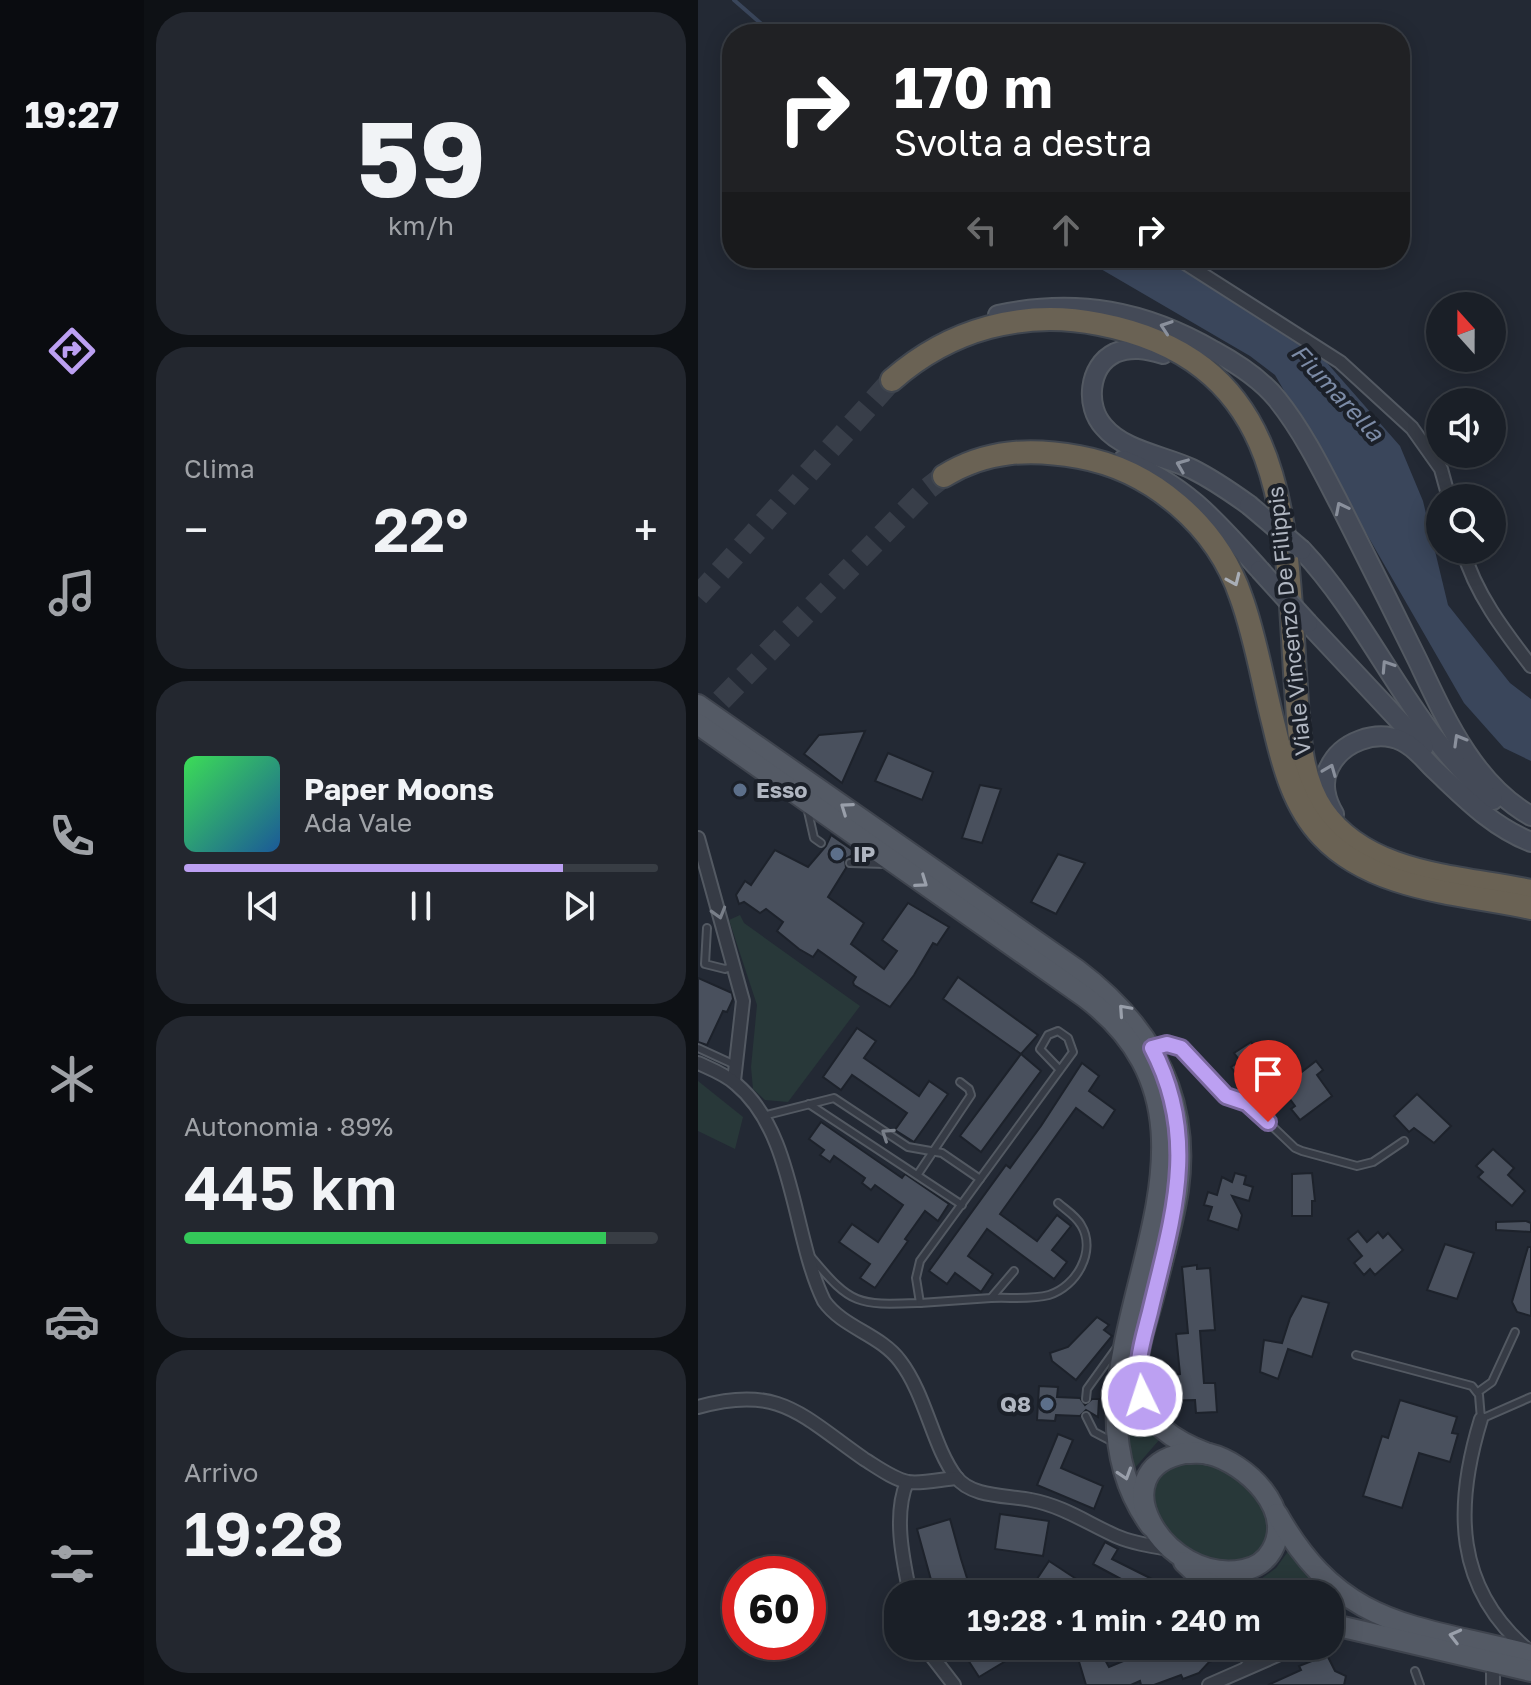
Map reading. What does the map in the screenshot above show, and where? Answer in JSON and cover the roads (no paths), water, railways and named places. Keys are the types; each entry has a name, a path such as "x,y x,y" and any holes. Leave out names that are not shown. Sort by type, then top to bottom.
{"highway":[{"name":"Viale Vincenzo De Filippis","path":"892,380 931,350 1003,322 1069,319 1118,327 1166,344 1197,362 1224,387 1257,436 1277,488 1286,550 1302,750 1311,790 1323,811 1348,839 1401,872 1531,891"},
{"name":"Viale Vincenzo De Filippis","path":"951,472 1013,452 1056,453 1093,459 1133,475 1185,511 1215,544 1239,589 1284,765 1304,811 1319,834 1343,854 1531,908"}],"main road":[{"path":"931,350 970,324 994,316 1022,310 1091,308 1178,330 1253,377 1276,397 1320,467 1464,749 1501,793 1531,816"},
{"path":"1401,872 1365,861 1332,836 1311,809 1300,786 1291,746 1282,610 1271,507 1264,474 1244,433 1207,384 1172,358 1135,348 1113,354 1101,364 1094,380 1092,400 1096,417 1109,433 1191,468 1249,505 1302,550 1334,589 1440,747 1484,792 1531,827"},
{"path":"951,472 994,451 1034,444 1076,448 1124,461 1167,480 1185,492 1453,777 1531,840"},
{"path":"698,705 1077,970 1116,1001 1152,1048 1167,1079 1175,1112 1180,1169 1174,1210 1139,1357 1138,1385 1147,1409 1161,1429 1181,1443 1249,1476 1315,1570 1333,1587 1367,1609 1405,1624 1531,1654"},
{"path":"698,724 1098,1007 1138,1053 1158,1111 1163,1161 1157,1209 1118,1381 1117,1444 1133,1500 1172,1552 1203,1580"},
{"path":"1401,872 1337,819 1328,801 1325,784 1329,767 1340,753 1358,741 1387,737 1405,742 1497,826 1531,840"},
{"path":"1151,1526 1144,1497 1147,1481 1156,1467 1175,1455 1208,1454"},
{"path":"1172,1552 1219,1569 1234,1571 1254,1567 1269,1556 1277,1539 1273,1507"},
{"path":"1344,1627 1531,1671"}],"street":[{"path":"1193,268 1340,362 1412,428 1441,469 1445,484"},
{"path":"1467,564 1500,626 1531,666"},
{"path":"698,838 743,1001 734,1081"},
{"path":"698,1063 734,1081 763,1116 779,1151 807,1252 828,1307 901,1362 917,1389 957,1478"},
{"path":"698,1407 743,1397 780,1404 879,1469 907,1482 957,1478 980,1491 1050,1505 1085,1518 1117,1536 1172,1552"},
{"path":"1481,1419 1472,1447 1466,1490 1464,1526 1467,1548 1487,1605 1506,1632 1531,1654"},
{"path":"907,1482 901,1503 902,1543 908,1580"},
{"path":"935,1660 954,1685"},
{"path":"1245,1670 1254,1660"},
{"path":"1209,1685 1267,1660"},
{"path":"1493,1662 1493,1685"}],"lane":[{"path":"805,799 814,838 821,843"},
{"path":"850,863 896,864"},
{"path":"707,928 705,964 725,969 734,966"},
{"path":"920,1303 916,1269 980,1179 1060,1070 1073,1052 1068,1038 1058,1031 1048,1035 1040,1049 1060,1070"},
{"path":"1152,1048 1167,1044 1181,1048 1226,1096 1250,1105 1302,1151 1357,1166 1373,1162 1404,1141"},
{"path":"698,1048 738,1066"},
{"path":"918,1174 930,1151 971,1095 960,1082"},
{"path":"763,1116 834,1098 908,1147 942,1153 980,1179"},
{"path":"809,1104 962,1205"},
{"path":"807,1252 835,1286 853,1299 879,1304 1052,1294 1062,1289 1078,1272 1088,1247 1076,1217 1058,1203"},
{"path":"991,1298 1014,1271"},
{"path":"1478,1392 1492,1382 1515,1332"},
{"path":"1086,1399 1087,1389 1127,1334"},
{"path":"1356,1355 1472,1386 1478,1392 1481,1419 1531,1397"},
{"path":"1086,1416 1094,1432 1117,1444"},
{"path":"1415,1671 1420,1685"}],"water":[{"path":"1099,268 1183,268 1321,356 1400,446 1426,513 1426,564 1438,564 1448,605 1510,683 1531,699 1531,761 1504,748 1464,703 1275,375 1250,356"}],"waterway":[{"name":"Fiumarella","path":"734,0 762,24"}],"tunnel":[{"path":"698,596 892,380"},
{"path":"698,724 926,490 944,476"}],"place":[{"name":"Esso","path":"740,790"},
{"name":"IP","path":"837,854"},
{"name":"Q8","path":"1047,1404"}]}
